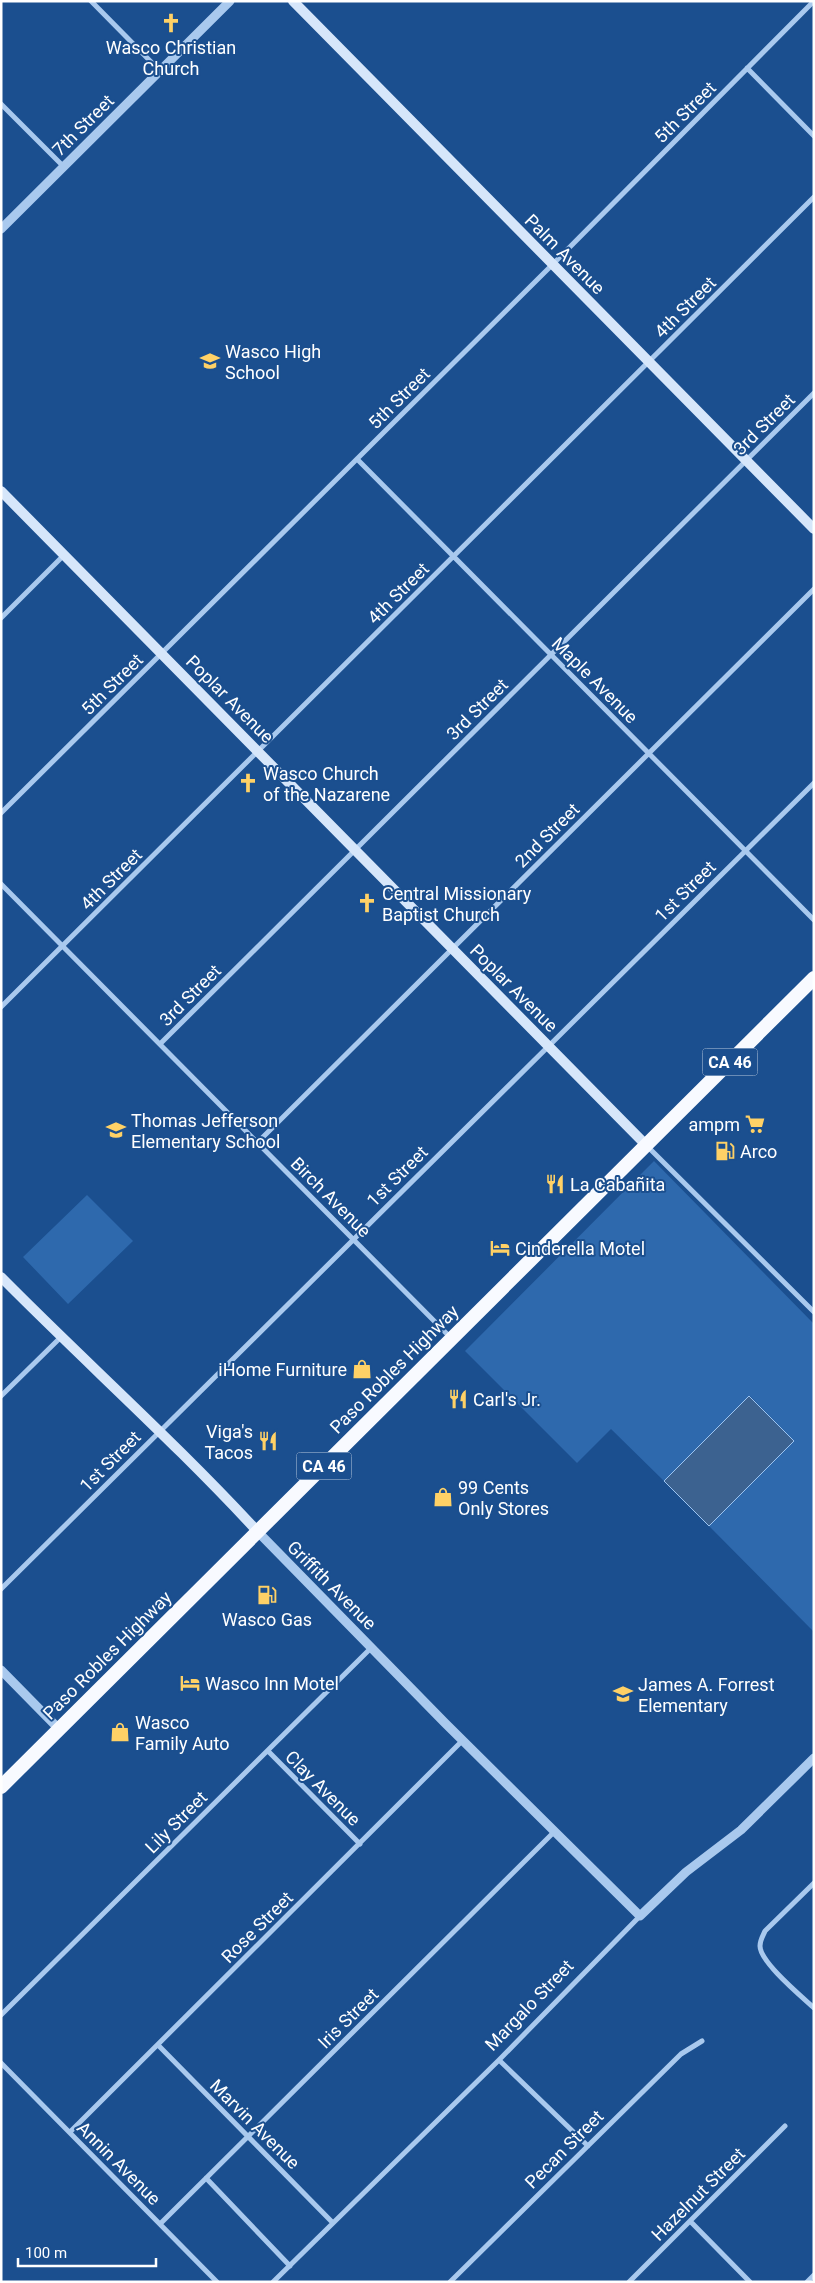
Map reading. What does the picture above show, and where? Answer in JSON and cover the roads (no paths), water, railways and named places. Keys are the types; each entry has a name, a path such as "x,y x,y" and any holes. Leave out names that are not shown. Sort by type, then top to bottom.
{"highway":[{"name":"Paso Robles Highway","path":"1,1787 814,978"}],"main road":[{"name":"Palm Avenue","path":"294,1 814,529"},
{"name":"Poplar Avenue","path":"1,491 646,1144"},
{"name":"Griffith Avenue","path":"1,1277 61,1337 160,1430 258,1532"}],"street":[{"path":"91,1 160,71"},
{"name":"7th Street","path":"1,229 230,1"},
{"name":"5th Street","path":"1,813 553,264 814,1"},
{"path":"747,68 814,136"},
{"path":"1,104 64,167"},
{"name":"4th Street","path":"1,1007 814,197"},
{"name":"3rd Street","path":"160,1044 814,393"},
{"name":"Maple Avenue","path":"357,459 814,920"},
{"path":"1,618 65,555"},
{"name":"2nd Street","path":"256,1143 814,589"},
{"name":"1st Street","path":"1,1589 814,783"},
{"name":"Birch Avenue","path":"1,884 256,1143 354,1238 452,1339"},
{"path":"646,1144 814,1312"},
{"path":"1,1396 61,1337"},
{"name":"Griffith Avenue","path":"258,1532 371,1648 640,1916"},
{"name":"Lily Street","path":"1,2015 371,1648"},
{"path":"1,1670 59,1729"},
{"name":"Rose Street","path":"70,2132 464,1740"},
{"name":"Clay Avenue","path":"268,1751 360,1844"},
{"name":"Margalo Street","path":"273,2282 499,2060 640,1916 686,1872 741,1830 814,1758"},
{"name":"Iris Street","path":"160,2224 555,1831"},
{"path":"814,1883 766,1931 761,1938 760,1946 767,1962 814,2008"},
{"name":"Pecan Street","path":"450,2282 681,2054 702,2041"},
{"name":"Marvin Avenue","path":"158,2045 333,2223"},
{"path":"499,2060 588,2146"},
{"name":"Annin Avenue","path":"1,2063 217,2282"},
{"name":"Hazelnut Street","path":"629,2282 786,2126"},
{"path":"206,2178 290,2266"},
{"path":"690,2221 750,2282"},
{"path":"807,2282 814,2275"}],"place":[{"name":"Wasco Christian Church","path":"171,23"},
{"name":"Wasco High School","path":"210,361"},
{"name":"Wasco Church of the Nazarene","path":"248,783"},
{"name":"Central Missionary Baptist Church","path":"367,903"},
{"name":"ampm","path":"755,1124"},
{"name":"Thomas Jefferson Elementary School","path":"116,1130"},
{"name":"Arco","path":"725,1151"},
{"name":"La Cabañita","path":"555,1184"},
{"name":"Cinderella Motel","path":"500,1248"},
{"name":"iHome Furniture","path":"362,1369"},
{"name":"Carl's Jr.","path":"458,1399"},
{"name":"Viga's Tacos","path":"268,1441"},
{"name":"99 Cents Only Stores","path":"443,1497"},
{"name":"Wasco Gas","path":"267,1595"},
{"name":"Wasco Inn Motel","path":"190,1683"},
{"name":"James A. Forrest Elementary","path":"623,1694"},
{"name":"Wasco Family Auto","path":"120,1732"}]}
